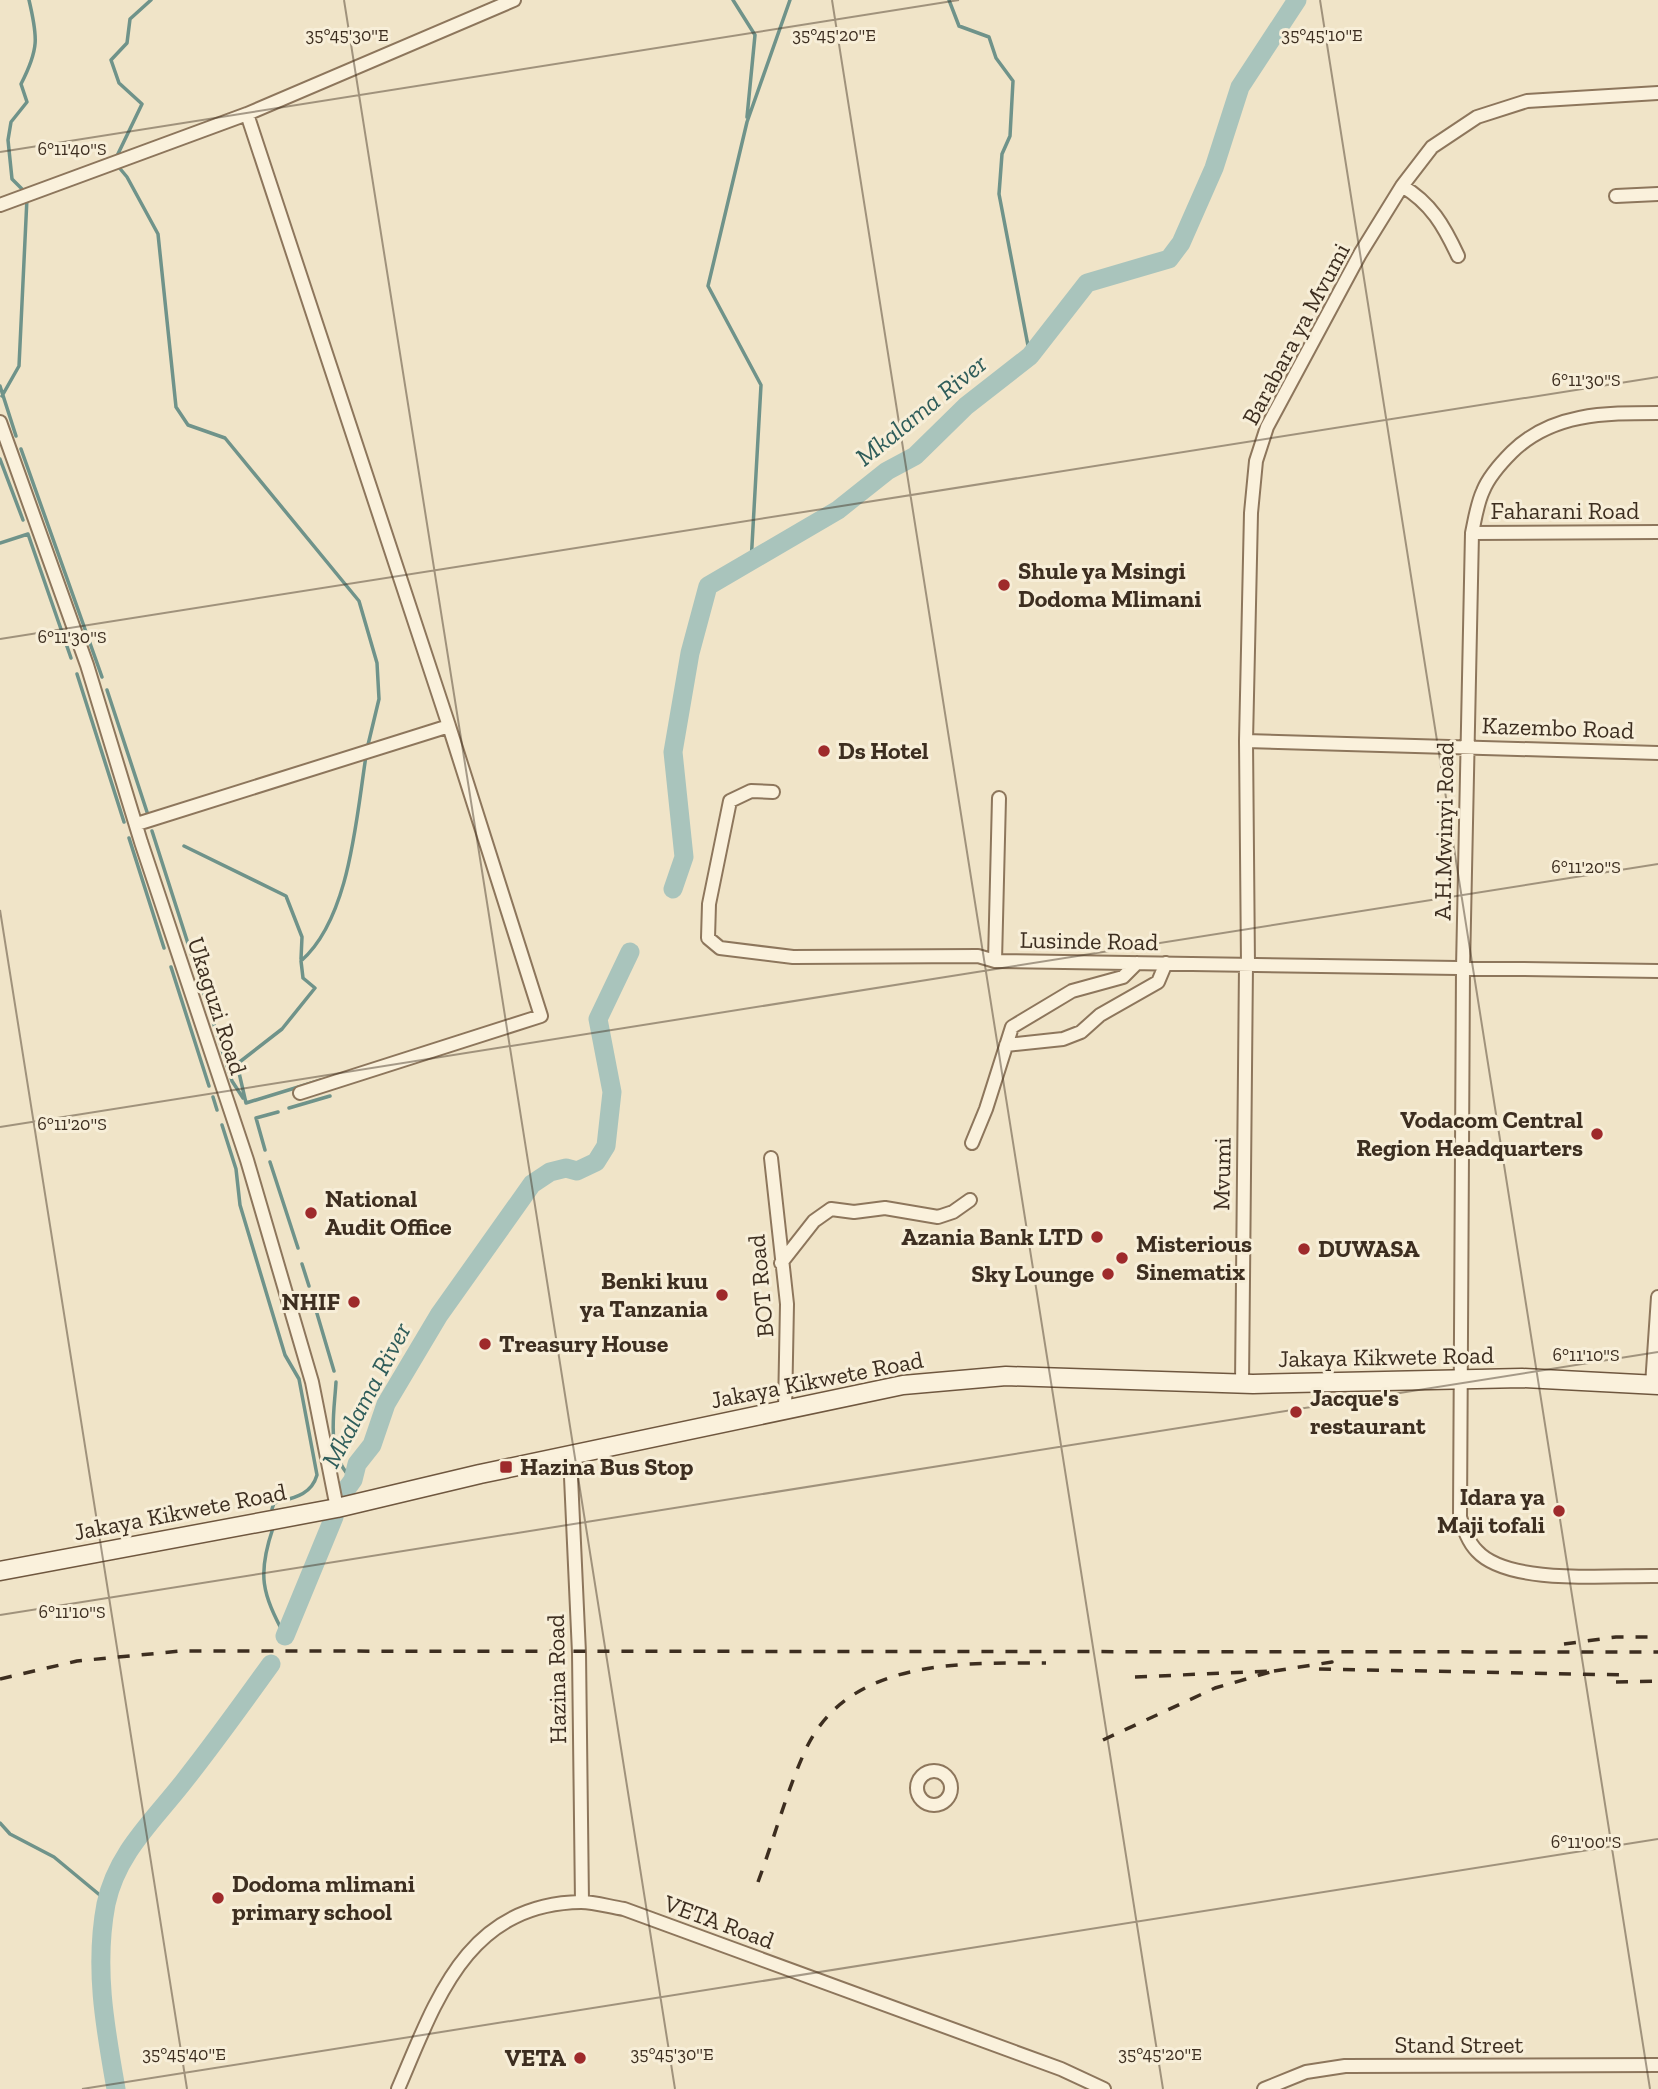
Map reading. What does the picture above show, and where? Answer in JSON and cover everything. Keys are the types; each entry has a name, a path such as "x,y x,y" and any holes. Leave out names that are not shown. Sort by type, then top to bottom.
{"main road":[{"name":"Jakaya Kikwete Road","path":"0,1570 337,1508 570,1455 904,1385 1006,1376 1242,1384 1462,1378 1655,1385"}],"street":[{"path":"0,205 247,114 514,0"},
{"name":"Barabara ya Mvumi","path":"1247,965 1251,513 1256,461 1267,427 1360,254 1402,186 1432,147 1476,117 1527,101 1658,93"},
{"path":"247,114 449,726 541,1016 300,1093"},
{"path":"1402,186 1422,198 1432,210 1443,225 1458,256"},
{"path":"1616,196 1658,194"},
{"name":"A.H.Mwinyi Road","path":"1658,413 1579,417 1550,425 1530,435 1499,466 1483,490 1472,533 1463,968 1460,1517 1465,1533 1478,1553 1502,1566 1529,1574 1658,1576"},
{"name":"Ukaguzi Road","path":"0,422 38,524 137,824 288,1297 312,1381 337,1508"},
{"name":"Faharani Road","path":"1472,533 1658,532"},
{"path":"137,824 449,726"},
{"name":"Kazembo Road","path":"1247,741 1658,753"},
{"name":"Lusinde Road","path":"773,792 751,791 730,801 709,904 708,938 720,948 793,957 978,956 995,961 1658,971"},
{"path":"995,961 999,798"},
{"path":"972,1143 986,1109 1012,1027 1018,1021 1086,985 1123,977 1138,963"},
{"path":"1006,1045 1062,1038 1081,1032 1100,1015 1158,982 1166,963"},
{"name":"Mvumi","path":"1242,1384 1247,965"},
{"name":"BOT Road","path":"771,1158 787,1304 785,1410"},
{"path":"781,1263 814,1221 831,1209 854,1212 886,1208 938,1217 953,1212 970,1200"},
{"path":"1655,1385 1658,1297"},
{"name":"Hazina Road","path":"570,1455 579,1653 582,1902"},
{"name":"VETA Road","path":"398,2089 456,1965 484,1935 518,1916 548,1907 582,1902 624,1909 1061,2068 1104,2089"},
{"name":"Stand Street","path":"1264,2089 1307,2072 1345,2066 1658,2065"}],"waterway":[{"path":"24,191 12,179 8,140 11,122 27,102 21,84 35,43 29,0"},
{"path":"116,158 142,104 119,83 111,60 127,43 130,19 151,0"},
{"path":"733,0 755,35 747,117"},
{"path":"751,563 761,385 708,286 747,122 790,0"},
{"path":"949,0 959,26 989,37 996,58 1013,81 1010,136 1002,154 999,194 1030,356"},
{"name":"Mkalama River","path":"673,889 684,857 673,752 690,653 708,586 838,510 887,471 915,456 966,406 1030,356 1087,283 1169,259 1181,243 1214,168 1240,87 1297,0"},
{"path":"117,165 127,177 158,234 176,407 188,425 225,438 359,601 377,663 379,699 367,749"},
{"path":"2,396 19,366 27,198"},
{"path":"0,386 16,436"},
{"path":"21,449 102,677"},
{"path":"0,459 23,520"},
{"path":"0,543 28,534 71,658"},
{"path":"77,674 124,822"},
{"path":"107,690 148,815"},
{"path":"246,1103 237,1064 282,1029 315,988 303,978 301,961 330,920 340,894 354,837 366,756"},
{"path":"152,831 232,1081 243,1098"},
{"path":"129,838 164,948"},
{"path":"184,846 286,896 302,937 301,959"},
{"name":"Mkalama River","path":"345,1491 353,1480 357,1464 372,1445 386,1404 439,1315 532,1184 550,1172 566,1168 577,1171 596,1162 606,1146 612,1092 598,1019 630,952"},
{"path":"171,967 209,1086"},
{"path":"246,1103 321,1080"},
{"path":"289,1108 330,1096"},
{"path":"213,1097 217,1110"},
{"path":"265,1150 256,1118 278,1112"},
{"path":"222,1125 236,1169 240,1205 285,1355 299,1379 317,1475 306,1492 274,1503 272,1509"},
{"path":"270,1162 298,1248"},
{"path":"302,1264 309,1286"},
{"path":"313,1300 334,1371"},
{"path":"336,1382 333,1422 335,1447 338,1459 353,1480"},
{"name":"Mkalama River","path":"285,1636 334,1517"},
{"path":"273,1528 265,1559 264,1584 271,1608 285,1636"},
{"name":"Mkalama River","path":"116,2089 101,1974 103,1927 111,1885 138,1837 196,1766 271,1664"},
{"path":"0,1823 10,1834 54,1857 107,1901"}],"railway":[{"path":"1564,1644 1616,1637 1658,1637"},
{"path":"0,1679 77,1661 181,1651 1658,1652"},
{"path":"1274,1671 1332,1662 1319,1662"},
{"path":"758,1882 805,1751 824,1721 848,1698 877,1682 909,1672 943,1666 1046,1663"},
{"path":"1319,1669 1627,1675"},
{"path":"1103,1740 1215,1688 1274,1671 1133,1677"},
{"path":"1616,1682 1658,1681"}],"place":[{"name":"Shule ya Msingi Dodoma Mlimani","path":"1004,585"},
{"name":"Ds Hotel","path":"824,751"},
{"name":"Vodacom Central Region Headquarters","path":"1597,1134"},
{"name":"National Audit Office","path":"311,1213"},
{"name":"Azania Bank LTD","path":"1097,1237"},
{"name":"DUWASA","path":"1304,1249"},
{"name":"Misterious Sinematix","path":"1122,1258"},
{"name":"Sky Lounge","path":"1108,1274"},
{"name":"Benki kuu ya Tanzania","path":"722,1295"},
{"name":"NHIF","path":"354,1302"},
{"name":"Treasury House","path":"485,1344"},
{"name":"Jacque's restaurant","path":"1296,1412"},
{"name":"Hazina Bus Stop","path":"506,1467"},
{"name":"Idara ya Maji tofali","path":"1559,1511"},
{"name":"Dodoma mlimani primary school","path":"218,1898"},
{"name":"VETA","path":"580,2058"}]}
